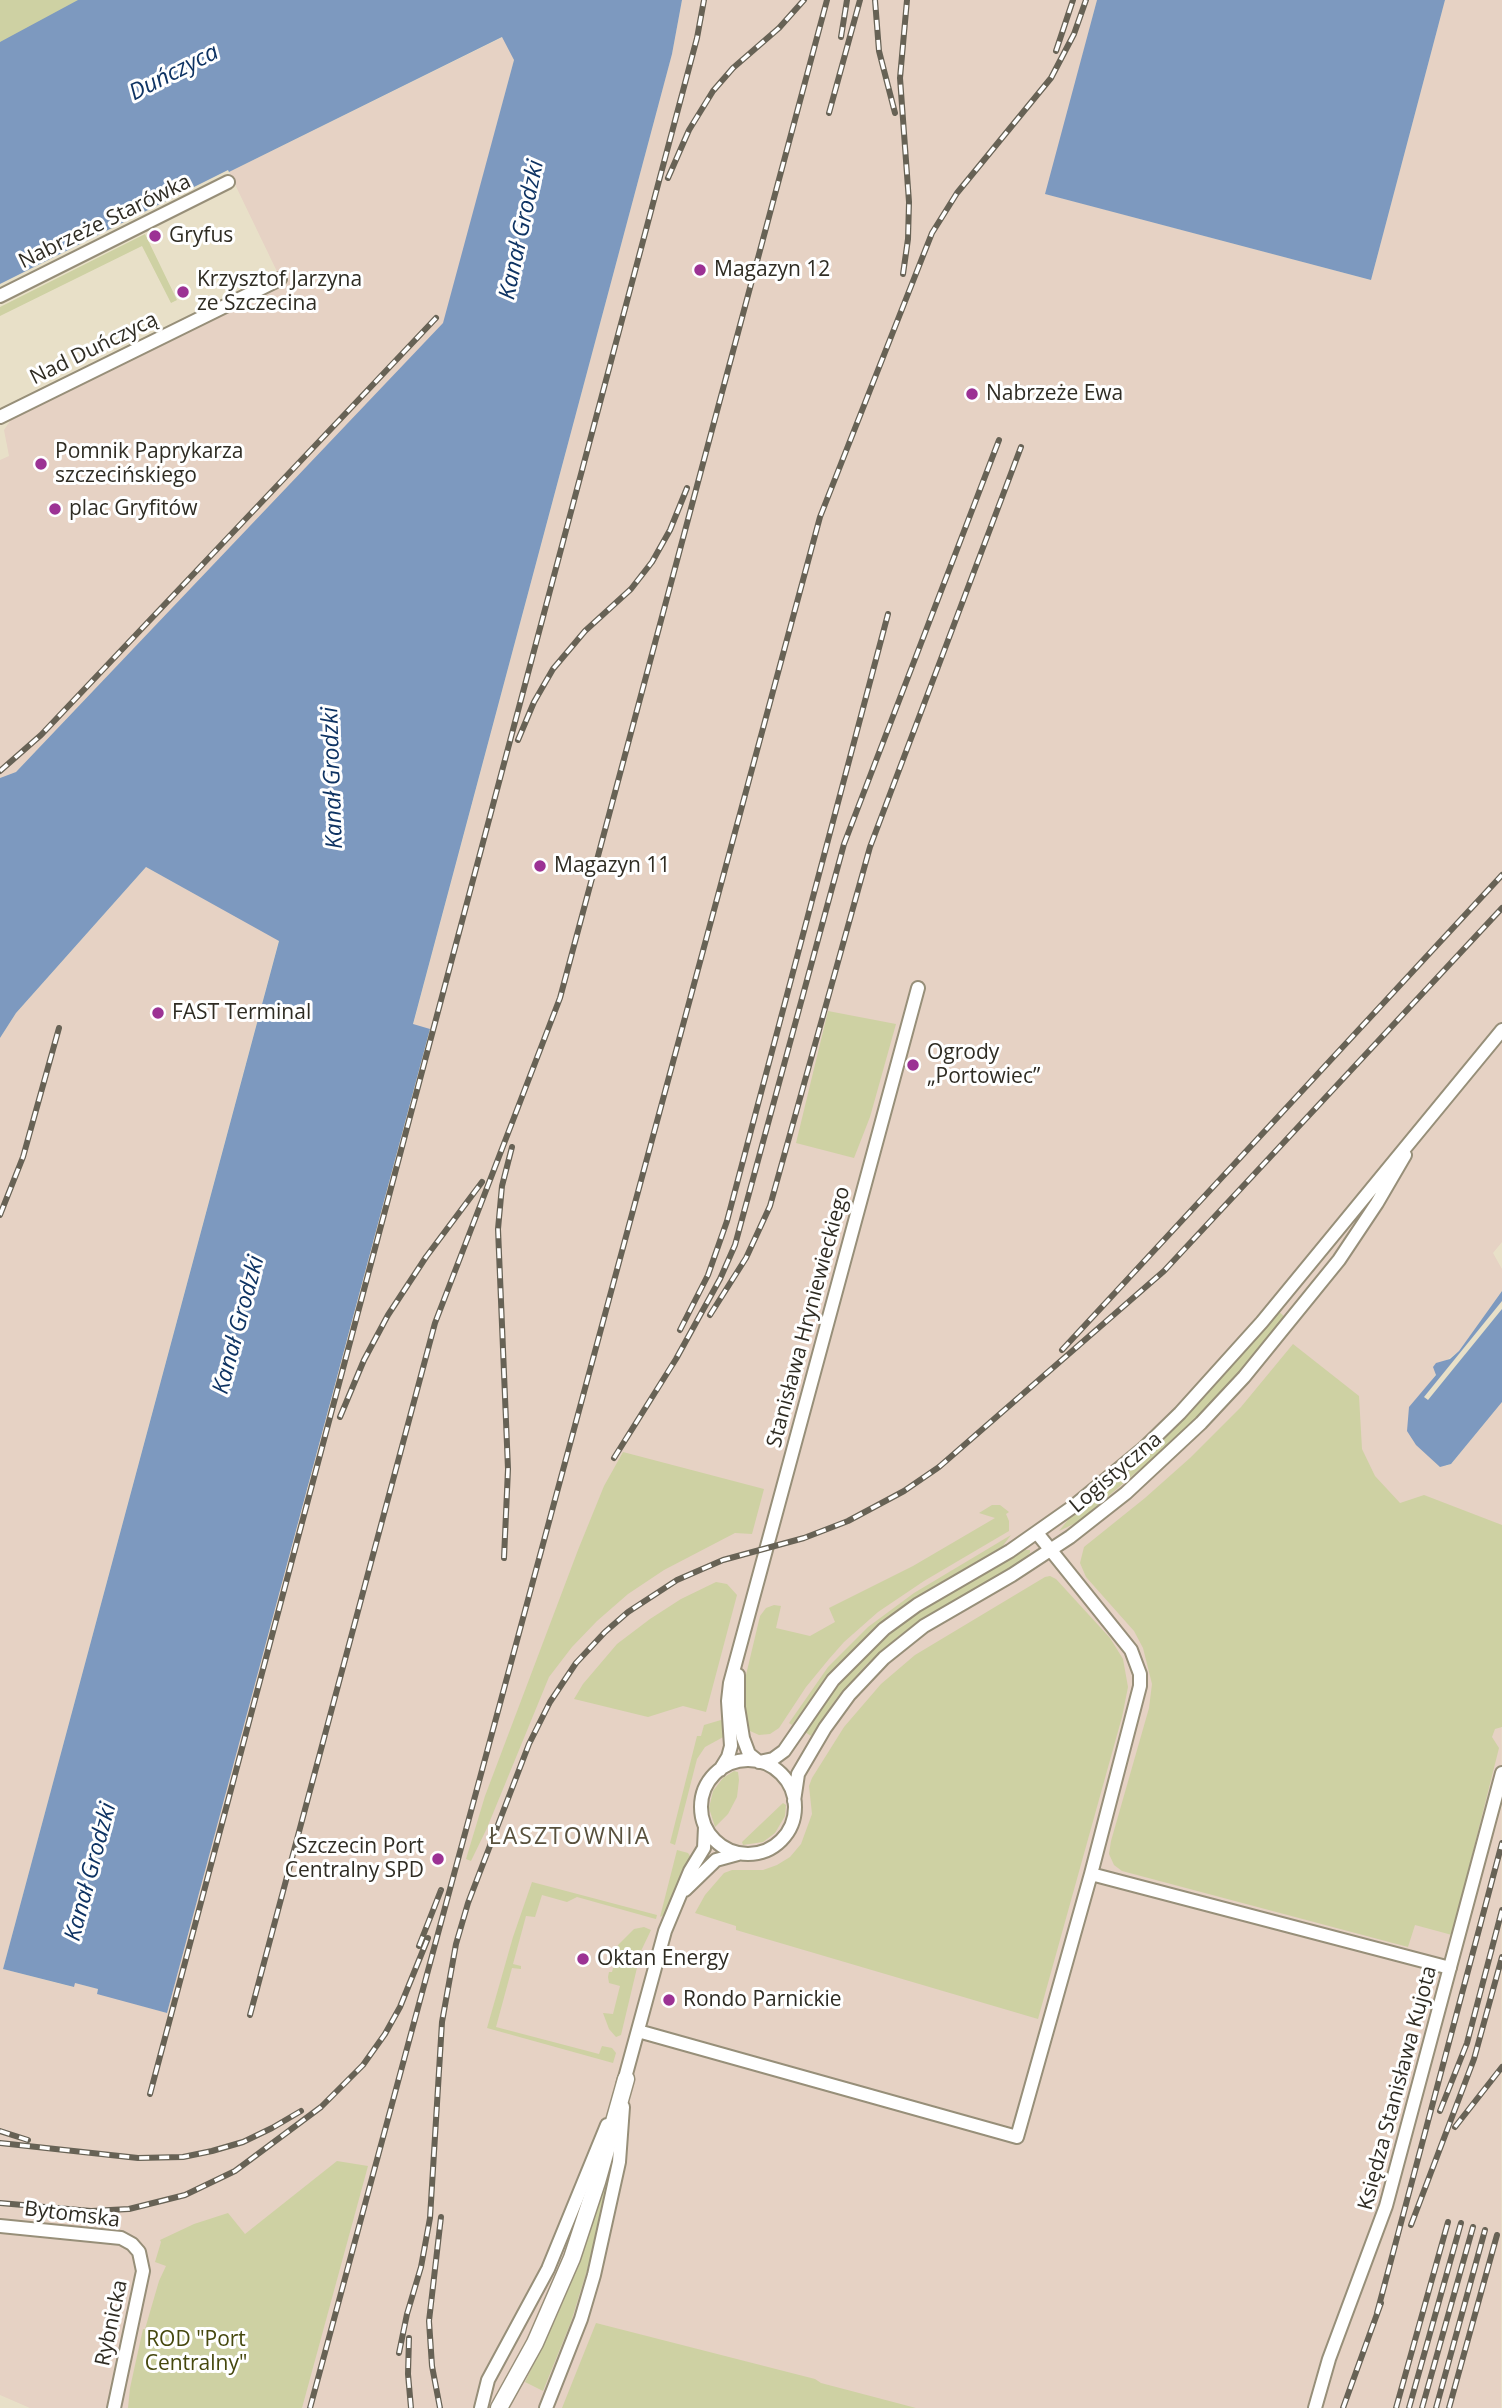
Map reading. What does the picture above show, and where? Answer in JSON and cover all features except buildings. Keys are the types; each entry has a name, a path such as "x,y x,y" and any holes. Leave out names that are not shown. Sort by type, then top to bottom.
{"main road":[{"path":"499,2408 552,2308 577,2246 626,2079"}],"street":[{"name":"Nabrzeże Starówka","path":"0,296 228,183"},
{"name":"Nad Duńczycą","path":"0,416 280,279"},
{"name":"Stanisława Hryniewieckiego","path":"720,1770 731,1748 729,1691 918,988"},
{"name":"Logistyczna","path":"759,1762 774,1759 788,1748 815,1703 833,1680 884,1629 917,1605 1037,1533 1114,1474 1195,1398 1269,1313 1502,1030"},
{"name":"Logistyczna","path":"794,1801 798,1774 820,1737 843,1703 877,1665 924,1626 1051,1550 1108,1507 1173,1451 1244,1377 1348,1247 1424,1125"},
{"path":"638,2031 1017,2137 1139,1696 1140,1674 1131,1650 1123,1638 1037,1533"},
{"name":"Stanisława Hryniewieckiego","path":"739,1655 737,1702 741,1731 748,1751 759,1762"},
{"path":"481,2408 483,2392 490,2376 530,2304 559,2243 626,2079 664,1935 677,1902 692,1868 704,1848 702,1796 708,1783 720,1770 741,1761 759,1762 772,1768 790,1788 794,1801 793,1819 782,1839 763,1851 725,1856 714,1862 688,1886 677,1902"},
{"name":"Księdza Stanisława Kujota","path":"1315,2408 1328,2364 1383,2216 1502,1773"},
{"path":"705,1827 720,1845 741,1853"},
{"path":"1091,1874 1450,1968"},
{"path":"546,2408 581,2319 596,2266 619,2162 626,2079"},
{"name":"Bytomska","path":"0,2226 117,2237 136,2248"},
{"name":"Rybnicka","path":"114,2408 143,2271 142,2258 136,2248"}],"shaded area":[{"path":"682,0 1097,0 1046,194 1371,280 1445,0 1502,0 1502,1242 1493,1253 1502,1269 1502,1291 1459,1351 1444,1362 1415,1400 1446,1466 1451,1464 1502,1402 1501,2408 30,2408 0,2395 0,1038 16,1013 146,867 279,940 3,1969 73,1987 75,1983 98,1989 97,1993 167,2013 430,1030 413,1025 672,54"},
{"path":"503,37 514,60 444,323 16,772 0,778 0,460 9,456 4,430 12,418 158,339 284,286 229,172"}],"green space":[{"path":"0,0 113,0 0,59"},
{"path":"145,234 177,300 171,303 142,246 0,316 0,307"},
{"path":"828,1011 896,1024 870,1117 854,1158 796,1143"},
{"path":"1278,1311 1285,1317 1215,1399 1172,1442 1078,1522 1059,1531 1071,1516 1128,1471 1191,1412"},
{"path":"1293,1344 1359,1396 1362,1449 1375,1476 1400,1503 1424,1495 1502,1525 1502,1727 1495,1729 1492,1737 1499,1748 1452,1935 1415,1925 1408,1947 1122,1871 1114,1865 1109,1854 1149,1708 1152,1684 1143,1648 1134,1631 1086,1577 1080,1563 1084,1547 1190,1458 1241,1407"},
{"path":"623,1452 764,1489 752,1534 735,1533 664,1570 628,1594 572,1647 549,1677 471,1861 466,1859 485,1796 578,1550 604,1486"},
{"path":"992,1505 1000,1505 1009,1512 1006,1514 1009,1531 924,1581 878,1612 829,1659 806,1687 779,1728 770,1734 759,1735 750,1731 745,1714 746,1675 760,1616 766,1608 781,1606 776,1628 810,1636 835,1622 829,1608 913,1566 995,1518 979,1513"},
{"path":"1011,1535 1002,1547 914,1598 878,1624 832,1670 792,1725 789,1723 828,1667 868,1627 914,1593"},
{"path":"1025,1550 1030,1550 1030,1553 1022,1561 900,1635 866,1665 836,1699 811,1736 805,1732 845,1676 898,1627"},
{"path":"1050,1576 1056,1579 1110,1638 1123,1659 1128,1687 1038,2019 736,1930 736,1926 695,1913 705,1895 724,1873 732,1870 763,1870 777,1865 790,1857 801,1844 812,1814 809,1786 812,1778 844,1727 881,1684 915,1655"},
{"path":"716,1582 727,1584 737,1595 706,1712 683,1706 648,1717 574,1699 583,1684 617,1644 681,1599"},
{"path":"721,1720 726,1724 727,1735 705,1747 697,1759 675,1845 670,1843 697,1736 701,1736 704,1725"},
{"path":"734,1771 738,1772 739,1780 737,1797 728,1814 715,1827 709,1808 713,1791 723,1778"},
{"path":"783,1803 786,1805 785,1816 775,1833 763,1842 743,1845 742,1842"},
{"path":"677,1850 688,1853 692,1859 664,1915 660,1917"},
{"path":"532,1882 657,1915 656,1919 577,1897 567,1902 542,1895 535,1917 526,1916 513,1964 521,1966 521,1969 512,1968 496,2027 599,2054 602,2046 612,2048 616,2053 613,2063 487,2028"},
{"path":"644,1927 651,1930 641,1951 621,2035 616,2037 609,2029 603,2013 613,2014 620,1986 609,1983 609,1972 612,1972 618,1945 634,1929"},
{"name":"ROD \"Port Centralny\"","path":"337,2161 368,2166 302,2408 128,2408 143,2329 166,2266 155,2262 160,2240 194,2224 228,2213 245,2234"},
{"path":"611,2164 593,2251 571,2322 543,2391 525,2382 556,2318 584,2250"},
{"path":"596,2323 815,2379 821,2383 916,2408 562,2408"}],"water":[{"path":"78,0 682,0 672,54 413,1024 430,1029 167,2013 97,1994 98,1989 75,1983 74,1987 3,1969 279,941 146,867 16,1013 0,1038 0,778 16,772 443,323 514,60 502,37 0,284 0,42"},
{"path":"1097,0 1445,0 1371,280 1045,194"},
{"path":"1502,1291 1502,1402 1451,1464 1440,1467 1416,1445 1407,1431 1409,1407 1436,1375 1433,1367 1436,1363 1450,1359 1459,1351"}],"pier":[{"path":"1502,1301 1502,1309 1428,1400 1424,1397"}],"railway":[{"path":"150,2094 697,38 704,0"},
{"path":"668,178 689,130 713,91 733,68 779,28 804,0"},
{"path":"250,2015 435,1323 560,998 827,0"},
{"path":"841,37 847,0"},
{"path":"829,113 860,0"},
{"path":"875,0 879,51 895,113"},
{"path":"903,274 909,202 900,78 907,0"},
{"path":"1056,51 1073,0"},
{"path":"310,2408 820,517 932,233 957,193 1051,78 1074,34 1086,0"},
{"path":"0,771 41,735 436,318"},
{"path":"614,1458 676,1359 720,1279 735,1245 844,844 999,440"},
{"path":"710,1315 746,1258 770,1206 870,847 1021,447"},
{"path":"518,740 534,702 553,669 585,631 631,589 652,562 670,530 687,488"},
{"path":"680,1330 708,1275 727,1221 888,614"},
{"path":"1062,1350 1502,875"},
{"path":"399,2353 421,2267 430,2218 442,2022 456,1944 468,1903 529,1744 550,1702 576,1663 628,1612 677,1580 723,1560 804,1538 848,1521 904,1491 939,1467 1164,1271 1502,908"},
{"path":"0,1215 23,1157 59,1028"},
{"path":"504,1558 508,1469 498,1229 502,1186 512,1147"},
{"path":"340,1417 364,1360 388,1315 426,1257 482,1182"},
{"path":"1377,2313 1502,1843"},
{"path":"419,1946 441,1890"},
{"path":"1440,2111 1467,2043 1502,1910"},
{"path":"0,2203 91,2211 129,2209 185,2195 235,2171 321,2107 363,2065 400,2007 428,1938"},
{"path":"1411,2225 1474,2059 1502,1957"},
{"path":"1455,2127 1502,2067"},
{"path":"0,2143 138,2158 183,2157 243,2142 301,2111"},
{"path":"0,2131 28,2140"},
{"path":"440,2408 432,2366 429,2321 441,2217"},
{"path":"1396,2408 1448,2222"},
{"path":"1409,2408 1461,2223"},
{"path":"1422,2408 1473,2227"},
{"path":"1436,2408 1485,2230"},
{"path":"1449,2408 1497,2235"},
{"path":"1343,2408 1381,2303"},
{"path":"409,2338 411,2408"}],"place":[{"name":"Gryfus","path":"155,236"},
{"name":"Magazyn 12","path":"700,270"},
{"name":"Krzysztof Jarzyna ze Szczecina","path":"183,292"},
{"name":"Nabrzeże Ewa","path":"972,394"},
{"name":"Pomnik Paprykarza szczecińskiego","path":"41,464"},
{"name":"plac Gryfitów","path":"55,509"},
{"name":"Magazyn 11","path":"540,866"},
{"name":"FAST Terminal","path":"158,1013"},
{"name":"Ogrody „Portowiec”","path":"913,1065"},
{"name":"Szczecin Port Centralny SPD","path":"438,1859"},
{"name":"Oktan Energy","path":"583,1959"},
{"name":"Rondo Parnickie","path":"669,2000"}],"district":[{"name":"ŁASZTOWNIA","path":"570,1837"}],"water label":[{"name":"Duńczyca","path":"174,73"},
{"name":"Kanał Grodzki","path":"522,230"},
{"name":"Kanał Grodzki","path":"333,778"},
{"name":"Kanał Grodzki","path":"239,1325"},
{"name":"Kanał Grodzki","path":"91,1872"}]}
